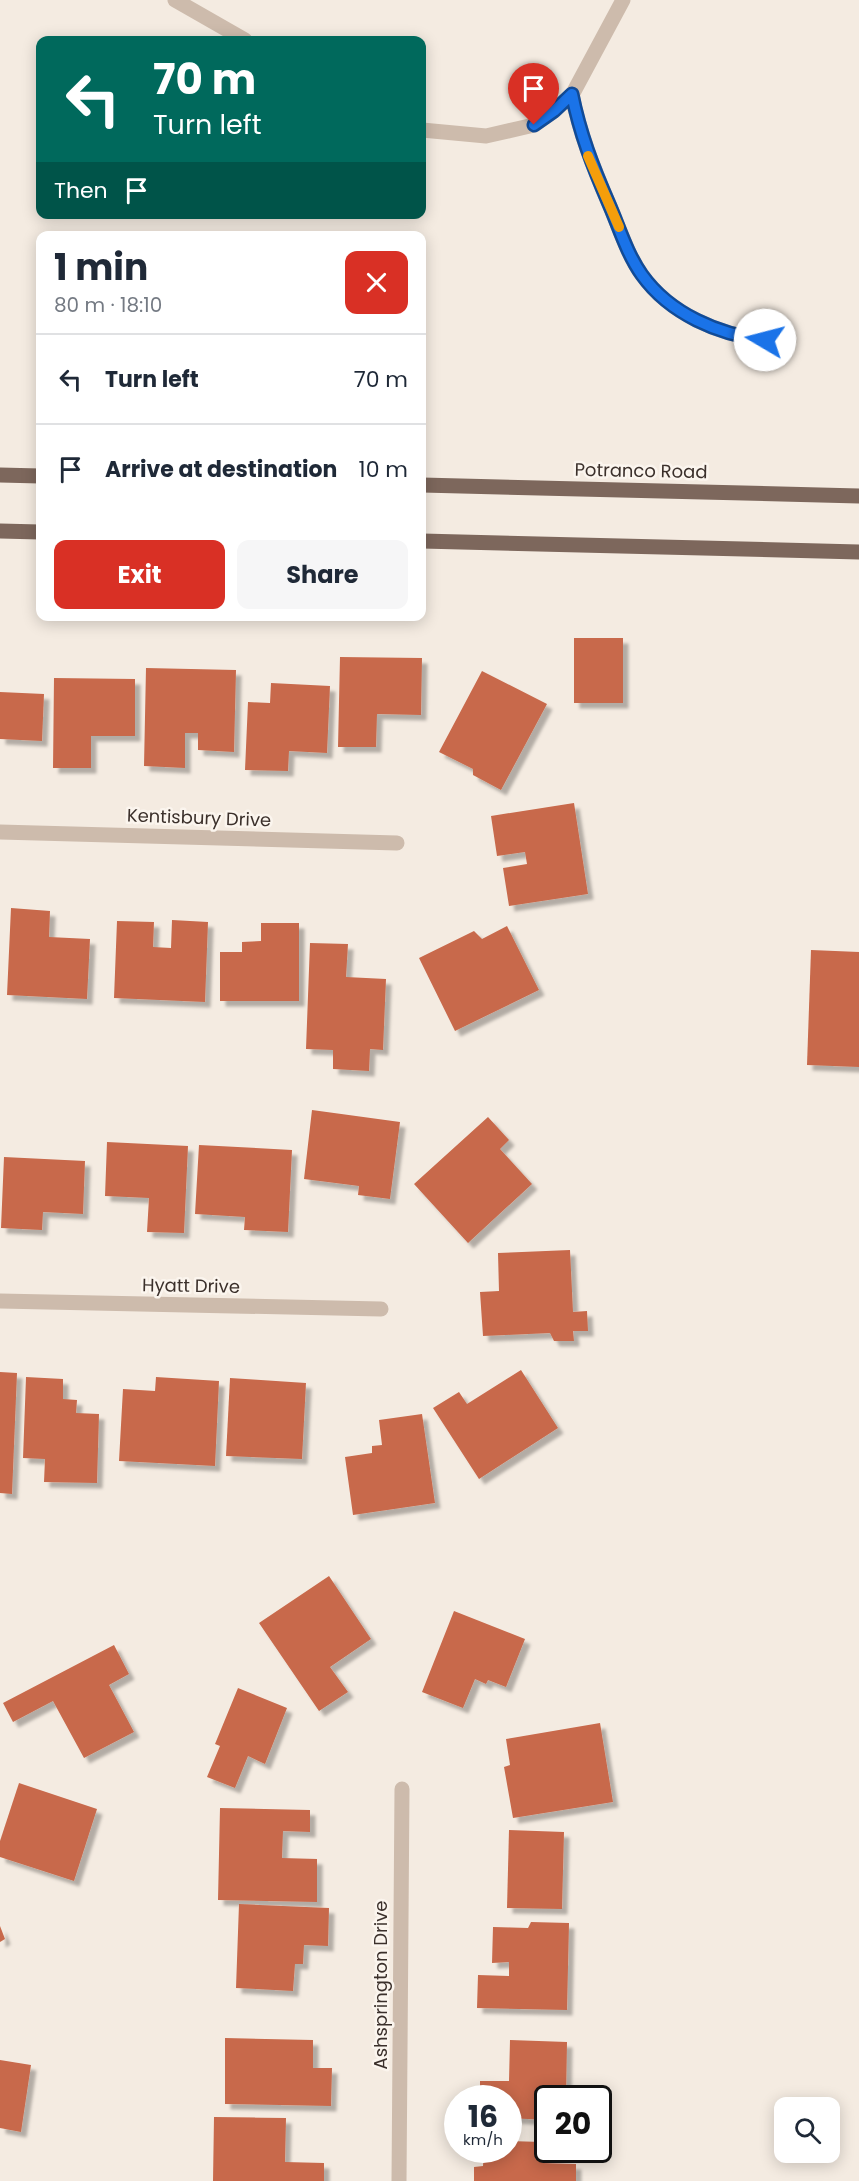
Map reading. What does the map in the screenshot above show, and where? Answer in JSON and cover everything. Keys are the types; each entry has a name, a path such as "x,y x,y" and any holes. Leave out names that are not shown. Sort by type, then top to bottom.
{"main road":[{"path":"0,475 36,476"},
{"name":"Potranco Road","path":"426,485 859,496"},
{"path":"0,531 36,532"},
{"path":"426,541 859,552"}],"street":[{"path":"175,0 238,36"},
{"path":"426,130 486,136 534,125 572,94 623,0"},
{"path":"572,94 586,150 642,275 680,311 711,327 740,337 765,340"},
{"name":"Kentisbury Drive","path":"0,832 397,843"},
{"name":"Hyatt Drive","path":"0,1301 381,1309"},
{"name":"Ashsprington Drive","path":"399,2181 402,1789"}],"building":[{"path":"574,638 623,638 623,703 574,703"},
{"path":"340,657 422,658 421,715 377,714 376,747 338,747"},
{"path":"146,668 236,670 234,752 198,750 198,733 185,733 185,768 144,766"},
{"path":"482,671 547,704 501,790 473,775 473,769 439,752"},
{"path":"54,678 135,679 135,736 91,736 91,768 53,768"},
{"path":"271,683 330,686 327,753 289,751 288,771 245,770 248,702 270,703"},
{"path":"0,692 44,694 42,741 0,739"},
{"path":"574,803 588,894 509,906 503,868 527,864 525,852 497,856 491,816"},
{"path":"11,908 50,911 49,937 90,939 87,999 7,995"},
{"path":"172,920 208,922 205,1002 114,998 117,921 154,922 153,947 171,948"},
{"path":"261,923 299,923 299,1001 220,1001 220,952 242,952 242,942 261,941"},
{"path":"507,926 539,990 455,1031 419,958 474,931 482,939"},
{"path":"310,943 348,944 346,977 386,979 383,1050 370,1049 369,1071 333,1069 333,1050 306,1049"},
{"path":"811,950 859,952 859,1067 807,1065"},
{"path":"312,1110 400,1122 390,1199 358,1195 359,1186 304,1179"},
{"path":"488,1117 509,1140 500,1149 532,1184 468,1243 414,1184"},
{"path":"107,1142 188,1146 184,1233 147,1232 149,1198 105,1196"},
{"path":"199,1145 292,1150 288,1232 244,1230 245,1217 195,1214"},
{"path":"4,1157 85,1161 83,1214 43,1212 42,1230 1,1228"},
{"path":"570,1250 573,1312 587,1311 588,1331 573,1331 574,1341 554,1341 550,1333 483,1336 480,1292 499,1291 498,1253"},
{"path":"521,1370 558,1428 479,1479 433,1408 459,1392 467,1404"},
{"path":"0,1372 17,1373 12,1494 0,1493"},
{"path":"26,1377 63,1379 63,1399 77,1400 76,1413 99,1414 97,1483 44,1482 45,1459 23,1458"},
{"path":"156,1377 219,1381 215,1466 119,1461 123,1389 155,1391"},
{"path":"230,1378 306,1383 302,1459 226,1456"},
{"path":"422,1414 435,1503 353,1515 345,1457 372,1453 372,1446 382,1445 379,1420"},
{"path":"329,1576 371,1639 330,1667 348,1692 319,1711 259,1623"},
{"path":"454,1611 525,1639 506,1687 488,1680 486,1684 475,1679 463,1708 422,1692"},
{"path":"114,1645 129,1674 109,1685 134,1732 84,1758 53,1701 13,1722 3,1703"},
{"path":"238,1688 287,1708 265,1764 248,1756 235,1788 207,1777 220,1746 215,1744"},
{"path":"600,1723 613,1802 513,1818 504,1767 510,1765 506,1739"},
{"path":"19,1783 97,1809 74,1881 0,1857 0,1841"},
{"path":"220,1808 310,1810 310,1832 283,1831 282,1858 317,1859 317,1902 218,1900"},
{"path":"509,1830 564,1832 562,1909 507,1908"},
{"path":"239,1904 329,1908 328,1946 304,1945 303,1964 295,1964 293,1991 236,1988"},
{"path":"531,1922 569,1923 567,2010 477,2008 478,1975 509,1976 509,1962 492,1963 493,1927 528,1928"},
{"path":"0,1926 5,1939 0,1942"},
{"path":"225,2038 313,2040 313,2068 332,2068 331,2106 225,2104"},
{"path":"510,2040 567,2042 566,2085 534,2085 534,2119 522,2119 522,2085 480,2085 480,2081 509,2081"},
{"path":"0,2060 31,2065 21,2132 0,2128"},
{"path":"214,2117 286,2118 285,2162 324,2163 324,2181 213,2181"},
{"path":"522,2141 534,2142 534,2163 576,2164 576,2181 474,2181 474,2167 483,2166 483,2163 522,2163"}],"slow traffic":[{"path":"588,156 619,227"}],"route":[{"path":"534,125 572,94 586,150 642,275 680,311 711,327 740,337 765,340"}]}
